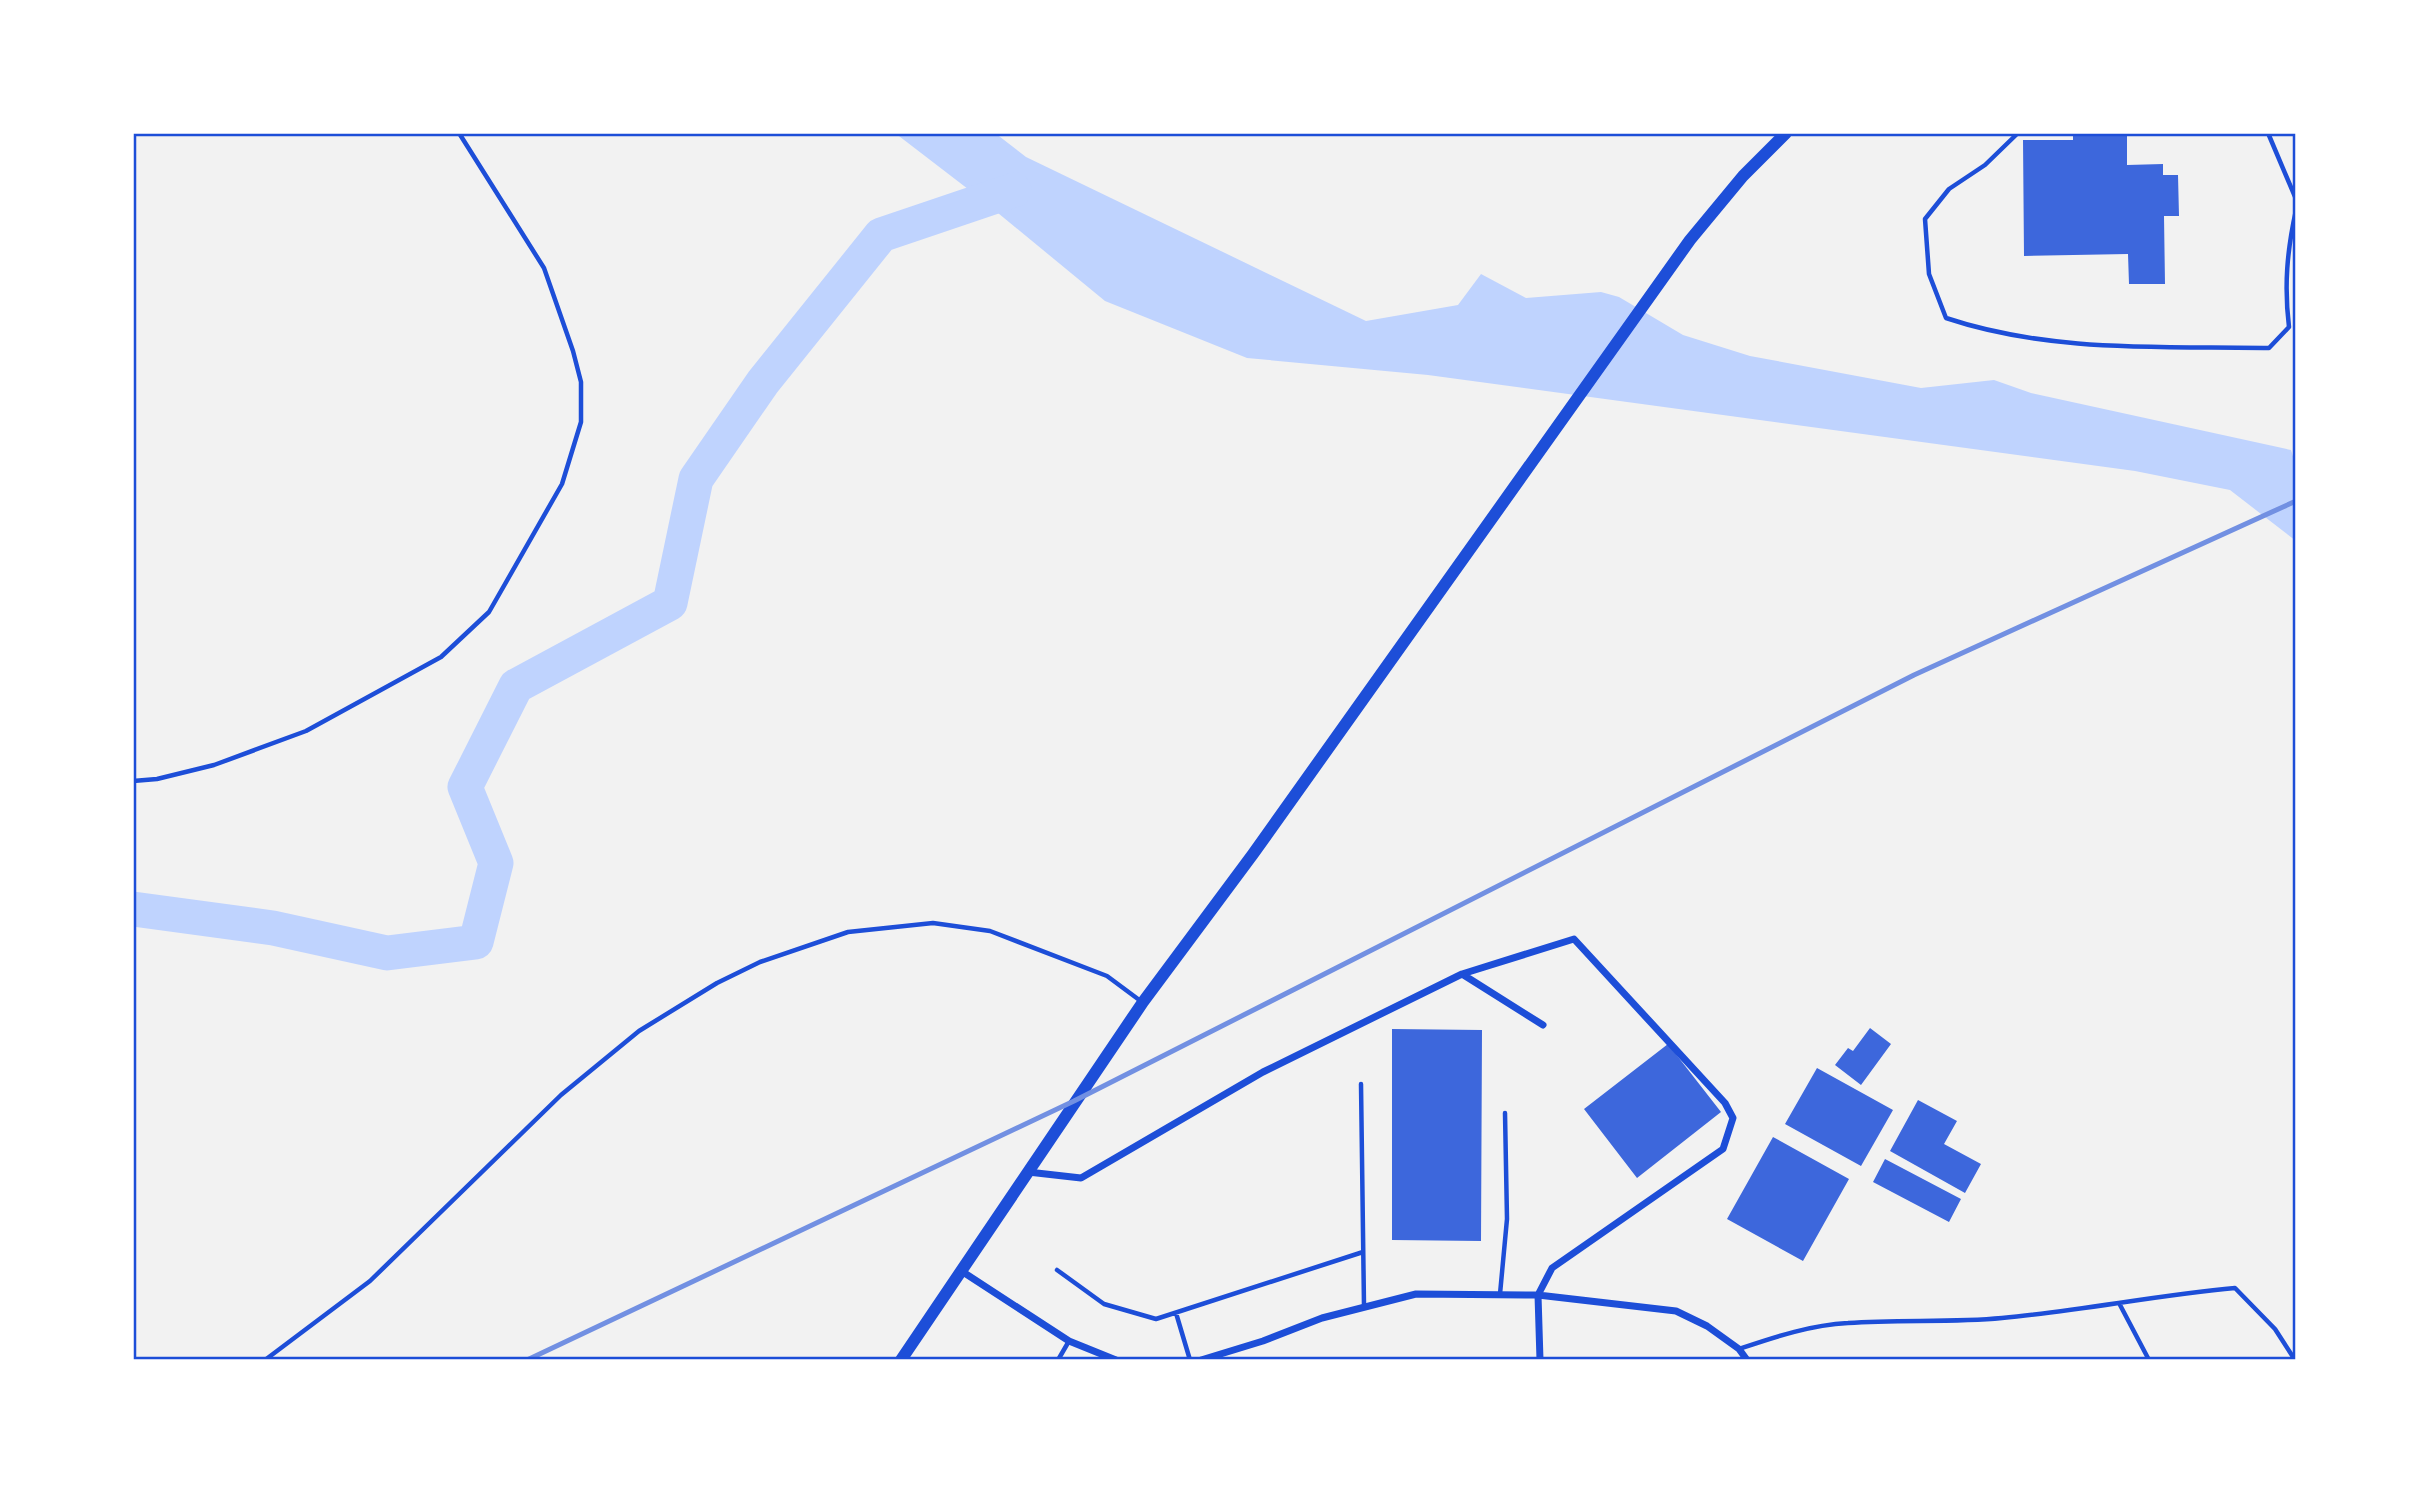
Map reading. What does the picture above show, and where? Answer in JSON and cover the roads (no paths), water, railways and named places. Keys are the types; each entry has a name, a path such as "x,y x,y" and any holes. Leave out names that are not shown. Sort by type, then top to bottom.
{"main road":[{"path":"901,1360 1143,1002 1675,261 1742,176 1786,133"}],"street":[{"path":"1028,1171 1081,1178 1263,1072 1462,974 1574,939 1725,1103 1733,1118 1723,1149 1552,1268 1538,1295 1540,1360"},
{"path":"1462,974 1543,1025"},
{"path":"963,1272 1069,1341 1116,1360"},
{"path":"1201,1360 1263,1341 1322,1318 1416,1294 1538,1295 1676,1311 1707,1326 1739,1349 1747,1360"}],"lane":[{"path":"133,781 157,779 214,765 306,731 441,657 489,612 562,484 581,422 581,382 573,351 544,268 459,133"},
{"path":"2018,133 1985,165 1949,189 1925,219 1929,274 1946,318 1987,332 2085,346 2269,348 2289,327 2285,278 2296,210"},
{"path":"2268,133 2296,199"},
{"path":"265,1360 370,1281 561,1095 639,1031 717,983 760,962 848,932 933,923 1003,936 1107,976 1143,1002"},
{"path":"1361,1084 1364,1307"},
{"path":"1500,1295 1507,1219 1505,1113"},
{"path":"1058,1270 1104,1304 1156,1319 1363,1252"},
{"path":"1739,1349 1800,1330 1847,1323 1950,1323 2053,1313 2235,1288 2274,1329 2295,1360"},
{"path":"2119,1303 2149,1360"},
{"path":"1176,1313 1190,1360"},
{"path":"1058,1360 1069,1341"}],"water":[{"path":"895,133 995,133 1026,157 1366,321 1458,305 1481,274 1526,298 1601,292 1619,297 1683,335 1750,356 1921,388 1994,380 2031,393 2291,450 2296,466 2296,541 2230,490 2135,471 1428,375 1247,358 1105,301 981,199"}],"waterway":[{"path":"133,909 273,928 387,953 476,942 496,863 465,787 516,686 670,603 696,479 763,382 881,235 1014,190"}],"railway":[{"path":"527,1360 1074,1101 1914,675 2296,501"}]}
